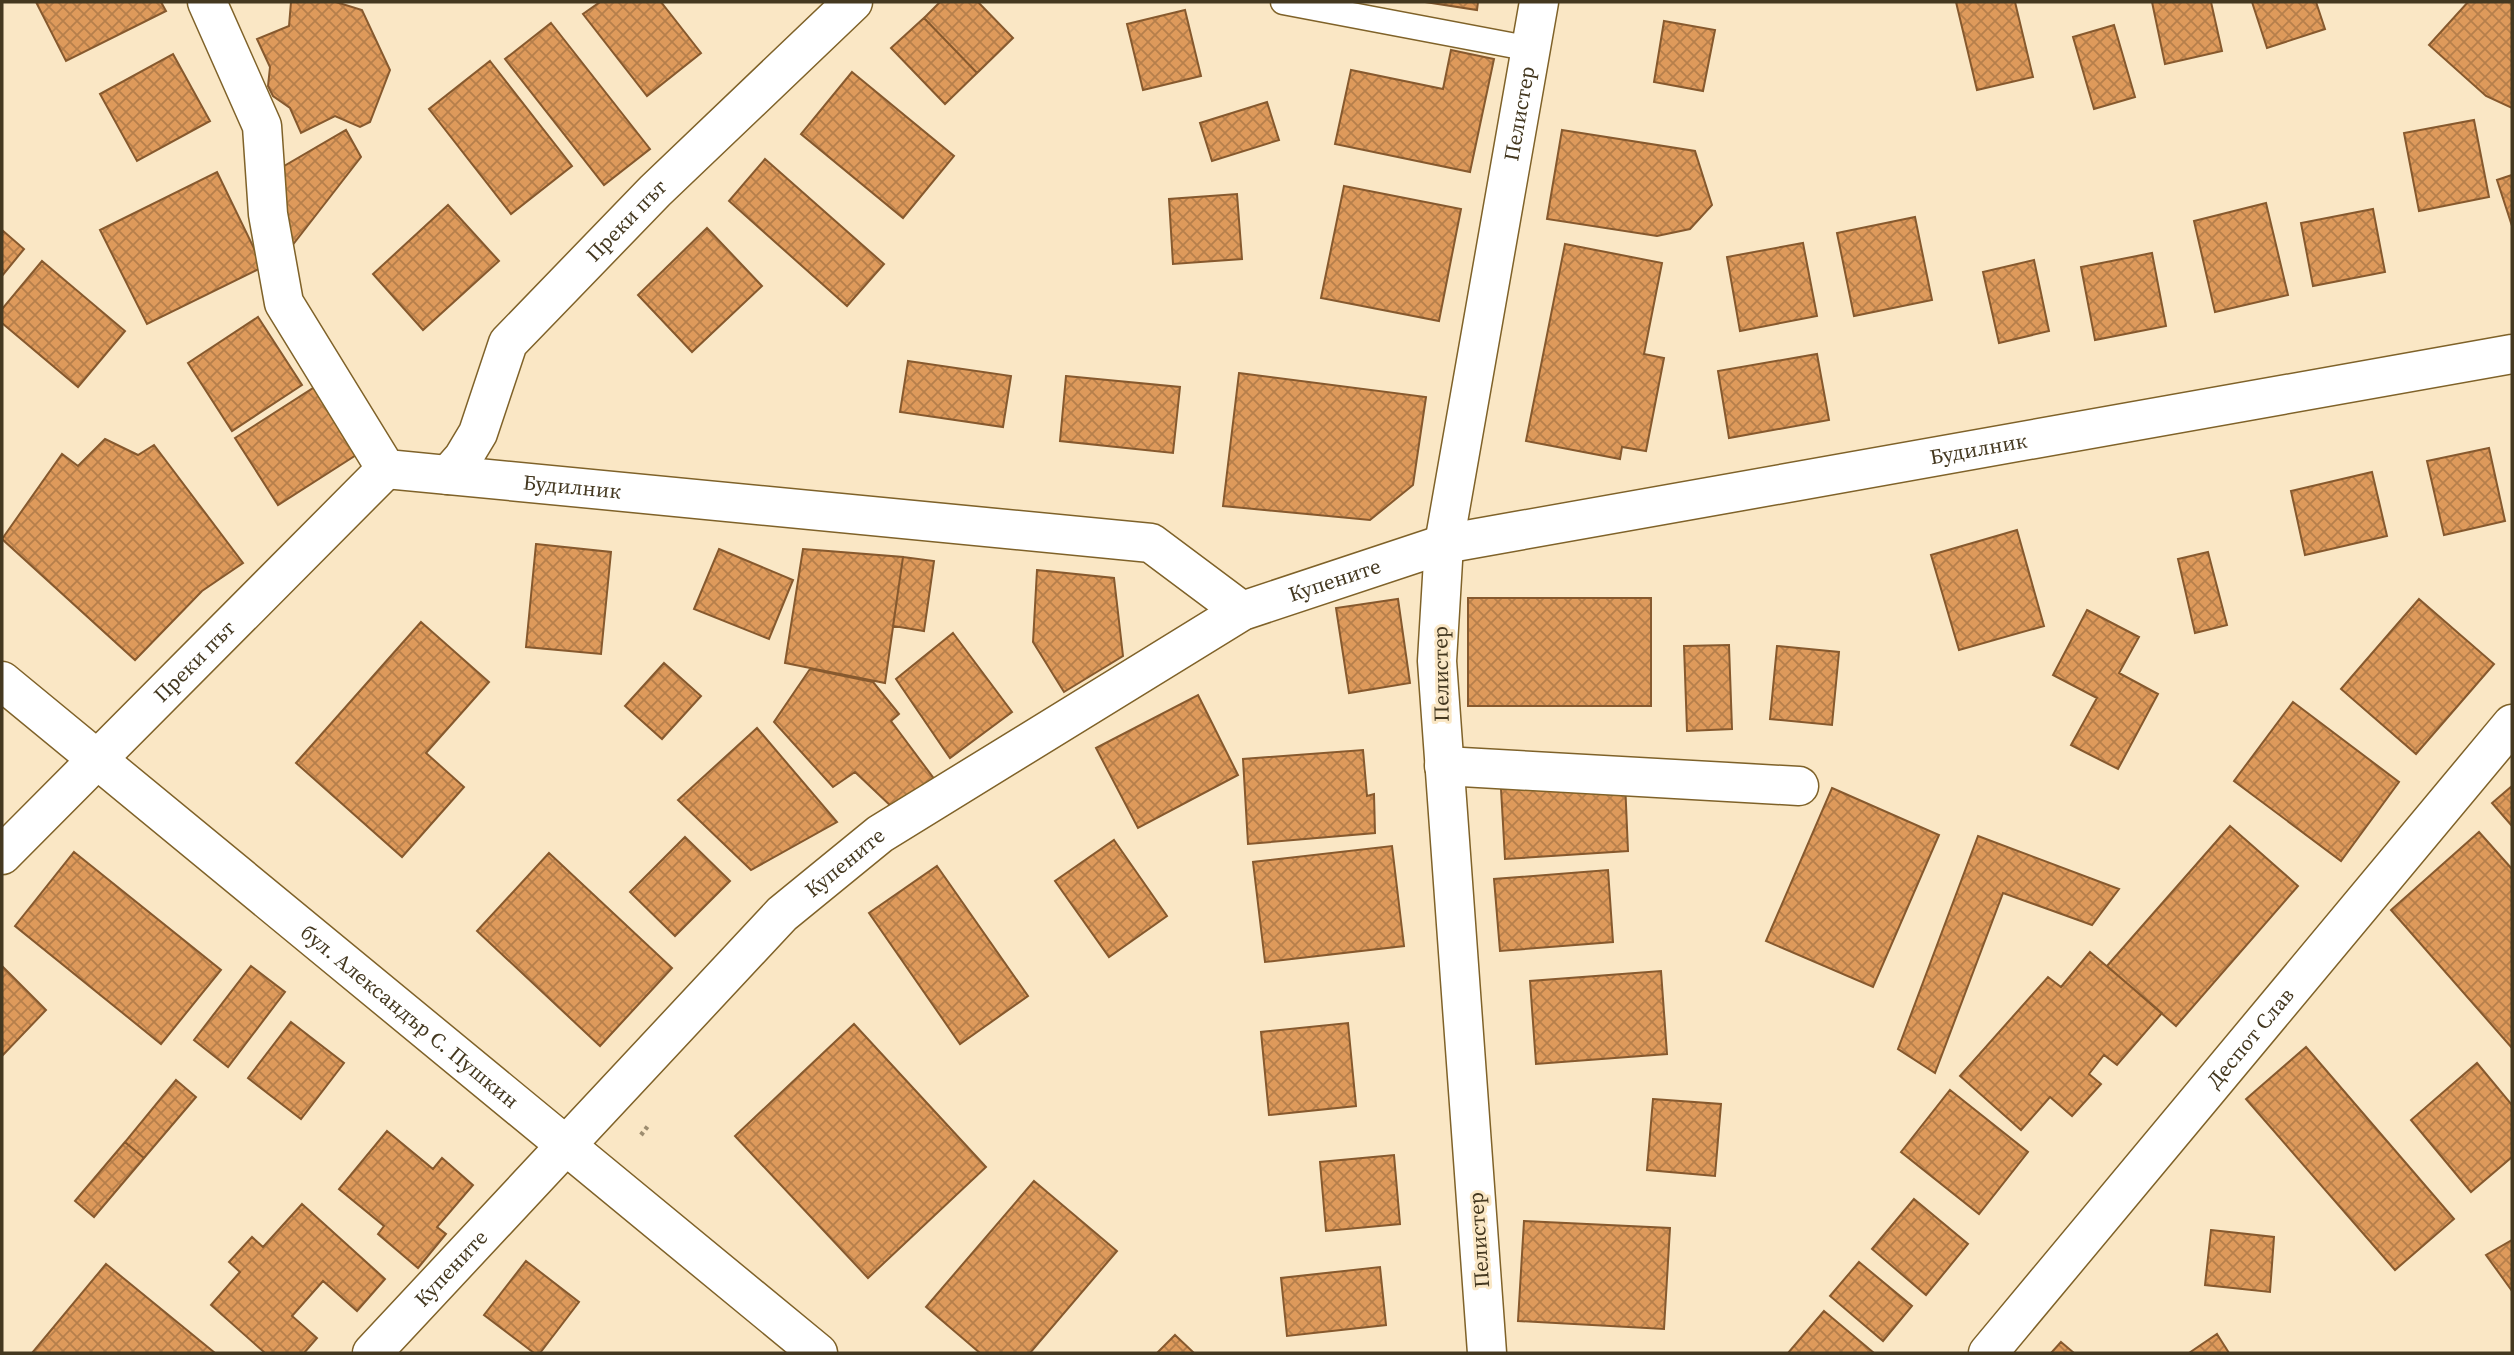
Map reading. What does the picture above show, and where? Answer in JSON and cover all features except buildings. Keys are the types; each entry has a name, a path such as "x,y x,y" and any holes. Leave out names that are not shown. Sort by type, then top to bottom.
{"street":[{"path":"207,2 262,126 268,214 284,303 386,468"},
{"name":"Преки път","path":"448,475 463,458 478,433 508,343 655,191 853,2"},
{"name":"Пелистер","path":"1487,1353 1437,661 1444,544 1539,2"},
{"name":"Будилник","path":"1444,544 2512,354"},
{"name":"Будилник","path":"386,468 1151,543 1242,611"},
{"name":"Преки път","path":"2,855 386,468"},
{"name":"Купените","path":"372,1353 565,1143 782,914 880,834 1242,611 1444,544"},
{"name":"бул. Александър С. Пушкин","path":"2,681 818,1353"},
{"name":"Деспот Слав","path":"1988,1353 2512,724"},
{"path":"1444,766 1799,786"}],"lane":[{"path":"1283,2 1531,49"}],"path":[{"path":"641,1135 649,1126"}]}
